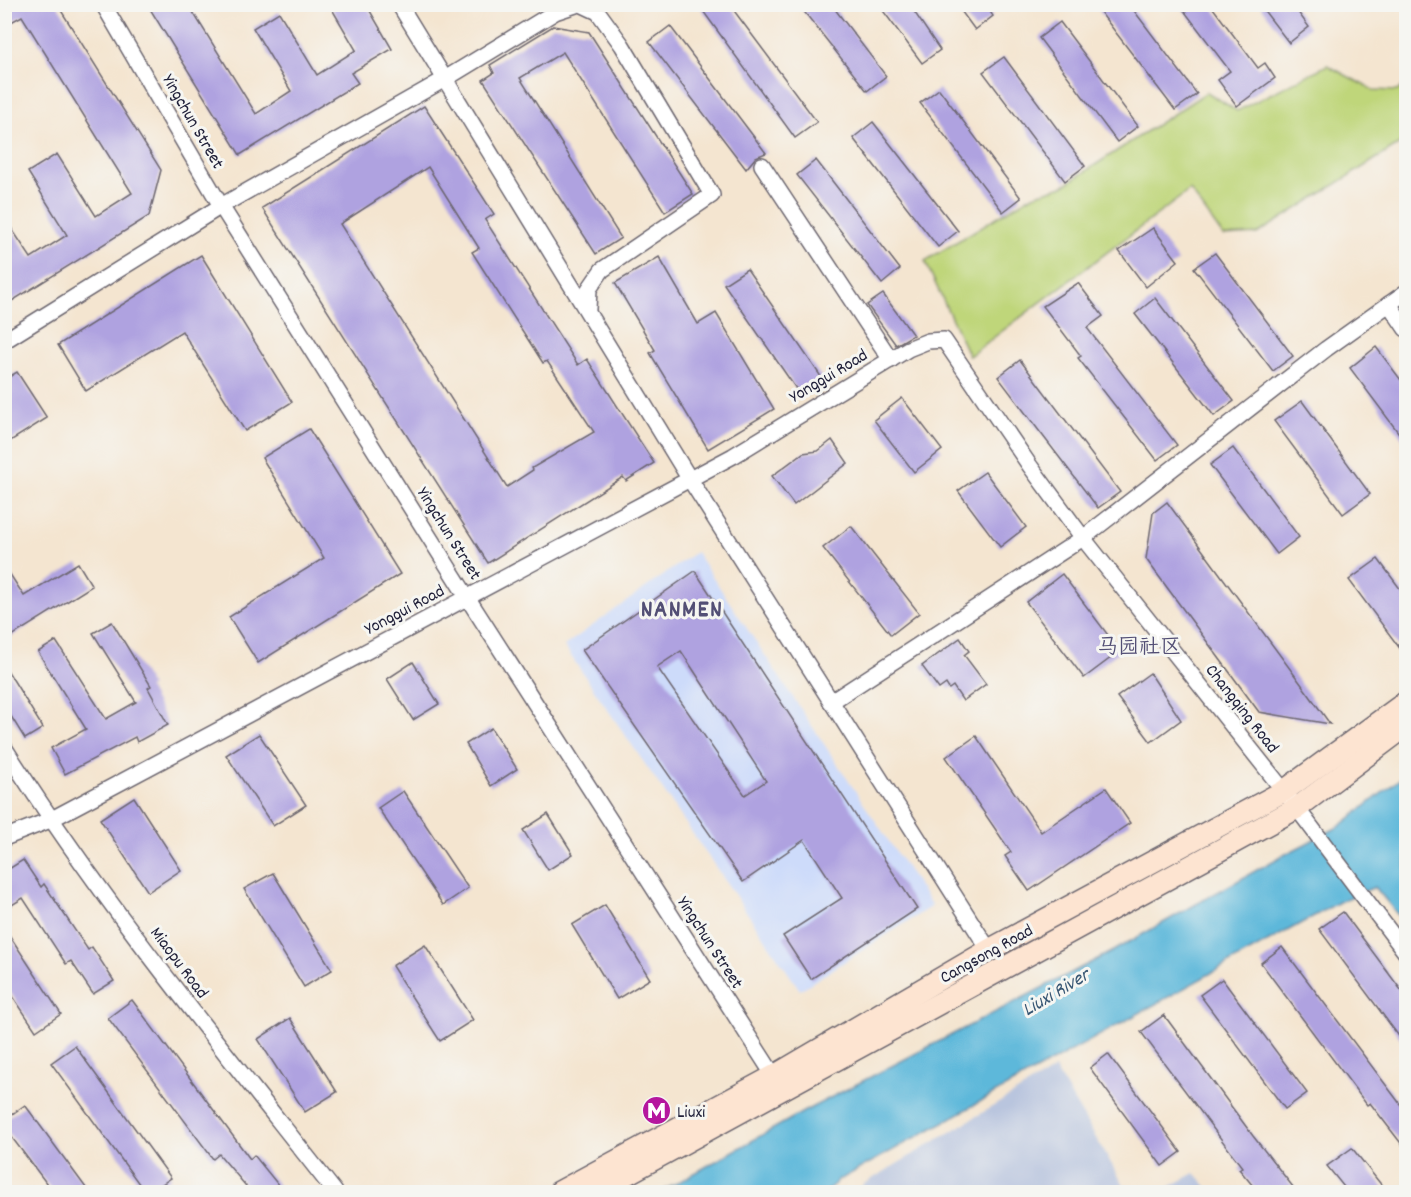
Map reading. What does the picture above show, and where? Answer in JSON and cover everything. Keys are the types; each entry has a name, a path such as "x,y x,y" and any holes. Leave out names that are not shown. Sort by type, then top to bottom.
{"main road":[{"name":"Cangsong Road","path":"559,1192 774,1076 989,950 1295,805 1407,702"},
{"name":"Cangsong Road","path":"594,1192 1295,805 1407,726"}],"street":[{"name":"Yingchun Street","path":"103,4 221,206 467,597 774,1076"},
{"path":"399,4 588,309 689,478 989,950"},
{"path":"4,342 221,206 446,79 555,12 580,4 598,12 622,45 712,195 602,270 589,289 588,309"},
{"path":"762,165 891,360"},
{"path":"831,702 1083,538 1326,349 1407,292"},
{"path":"1389,304 1407,329"},
{"name":"Yonggui Road","path":"4,838 50,820 734,456 891,360 928,341 944,340"},
{"name":"Changqing Road","path":"944,340 1030,466 1083,538 1295,805 1407,953"},
{"name":"Miaopu Road","path":"4,747 50,820 153,961 335,1192"}],"shaded area":[{"path":"696,552 932,906 800,990 564,646"},
{"path":"1055,1069 1128,1192 861,1192 862,1185"},
{"path":"1195,1173 1212,1192 1160,1192"}],"green space":[{"path":"1327,65 1373,90 1397,91 1406,84 1406,140 1257,234 1223,236 1190,190 969,356 925,261 1033,195 1063,186 1207,92 1237,111"}],"water":[{"name":"Liuxi River","path":"1406,774 1406,925 1375,887 1341,901 839,1180 825,1192 661,1192 803,1112 1113,951 1340,826"}],"building":[{"path":"4,4 57,4 161,170 149,216 4,306 4,217 31,258 67,235 28,172 57,154 96,216 132,193 22,16 4,26"},
{"path":"147,4 188,4 256,114 291,91 253,28 279,12 317,75 356,50 329,4 366,4 392,49 351,73 358,83 240,155"},
{"path":"698,4 729,4 817,122 795,138"},
{"path":"798,4 831,4 886,76 867,91"},
{"path":"878,4 909,4 940,50 922,63"},
{"path":"956,4 985,4 993,16 975,30"},
{"path":"1094,4 1129,4 1197,94 1175,110"},
{"path":"1179,4 1210,4 1258,68 1265,63 1275,78 1237,106 1218,80 1230,71"},
{"path":"1259,4 1292,4 1309,27 1289,43"},
{"path":"1060,22 1138,126 1117,142 1039,38"},
{"path":"553,26 589,32 693,194 665,212 563,52 520,78 621,238 596,254 483,80 494,73 490,65"},
{"path":"670,26 766,153 756,157 746,169 649,42"},
{"path":"1004,57 1085,166 1065,181 983,72"},
{"path":"939,89 1021,198 1003,212 920,103"},
{"path":"424,106 494,214 485,220 578,365 587,359 654,463 626,481 623,477 488,563 262,208","holes":["428,167 479,248 472,252 543,363 547,361 594,432 532,468 533,470 507,487 340,224"]},
{"path":"873,122 958,231 938,247 853,138"},
{"path":"816,160 900,269 882,284 797,175"},
{"path":"1153,228 1178,261 1146,287 1119,251"},
{"path":"1215,253 1293,356 1273,371 1194,268"},
{"path":"201,255 292,402 245,431 182,331 86,391 58,345"},
{"path":"659,257 698,324 716,313 774,409 708,449 650,353 655,350 615,283"},
{"path":"747,269 824,381 801,396 724,284"},
{"path":"1078,283 1103,316 1087,328 1177,445 1157,460 1078,358 1081,356 1043,306"},
{"path":"883,294 913,335 896,345 867,305"},
{"path":"1155,298 1234,401 1214,416 1135,314"},
{"path":"1376,347 1407,388 1407,444 1350,368"},
{"path":"1020,360 1120,492 1098,508 998,377"},
{"path":"17,372 47,418 4,445 4,380"},
{"path":"902,398 942,450 914,472 874,420"},
{"path":"1302,401 1370,494 1343,514 1274,421"},
{"path":"309,429 400,574 258,663 229,617 324,558 262,458"},
{"path":"832,440 848,463 794,505 772,476 803,453 818,451"},
{"path":"1233,448 1299,537 1277,554 1210,465"},
{"path":"985,472 1026,527 1000,547 958,491"},
{"path":"1167,502 1330,724 1259,712 1146,559 1153,513"},
{"path":"851,526 919,613 891,635 823,548"},
{"path":"1378,559 1407,598 1407,658 1349,580"},
{"path":"78,563 92,586 4,641 4,565 24,596"},
{"path":"695,571 917,909 811,979 783,936 842,898 804,840 743,882 582,650","holes":["681,651 766,781 745,795 657,667"]},
{"path":"1062,574 1120,651 1084,678 1026,602"},
{"path":"112,622 151,686 148,688 168,725 137,742 135,737 65,774 51,748 86,729 38,652 56,641 106,719 136,702 93,633"},
{"path":"960,638 969,651 964,655 986,684 963,701 953,686 949,689 946,684 939,689 922,666"},
{"path":"413,662 439,704 413,720 387,679"},
{"path":"4,665 43,728 25,739 4,705"},
{"path":"1150,673 1181,720 1151,742 1117,697"},
{"path":"491,728 517,769 491,786 466,744"},
{"path":"259,734 306,805 273,826 226,755"},
{"path":"976,736 1041,832 1106,788 1130,823 1029,891 1005,856 1011,852 946,757"},
{"path":"403,791 468,888 443,905 378,808"},
{"path":"134,797 181,870 148,892 100,819"},
{"path":"548,814 573,854 548,870 523,830"},
{"path":"23,860 41,887 44,884 88,950 92,947 114,981 93,994 71,961 66,964 23,898 4,910 4,872"},
{"path":"273,873 332,970 304,987 244,889"},
{"path":"605,905 650,979 617,999 572,925"},
{"path":"1343,912 1407,998 1407,1047 1319,929"},
{"path":"4,927 61,1014 36,1031 4,983"},
{"path":"425,945 473,1020 440,1041 392,966"},
{"path":"1282,947 1407,1113 1407,1151 1370,1103 1367,1105 1261,963"},
{"path":"1222,979 1307,1093 1285,1109 1200,995"},
{"path":"132,1000 250,1159 254,1155 284,1192 251,1192 219,1154 213,1159 108,1018"},
{"path":"1164,1015 1297,1192 1258,1192 1239,1169 1242,1167 1141,1032"},
{"path":"290,1018 337,1092 305,1112 258,1039"},
{"path":"75,1046 171,1178 150,1192 145,1192 51,1063"},
{"path":"1108,1054 1181,1152 1162,1166 1090,1068"},
{"path":"25,1105 89,1192 53,1192 4,1127 4,1120"},
{"path":"1352,1148 1387,1192 1348,1192 1327,1166"}],"place":[{"name":"Liuxi","path":"656,1111"}],"district":[{"name":"NANMEN","path":"682,608"},
{"name":"马园社区","path":"1139,646"}]}
